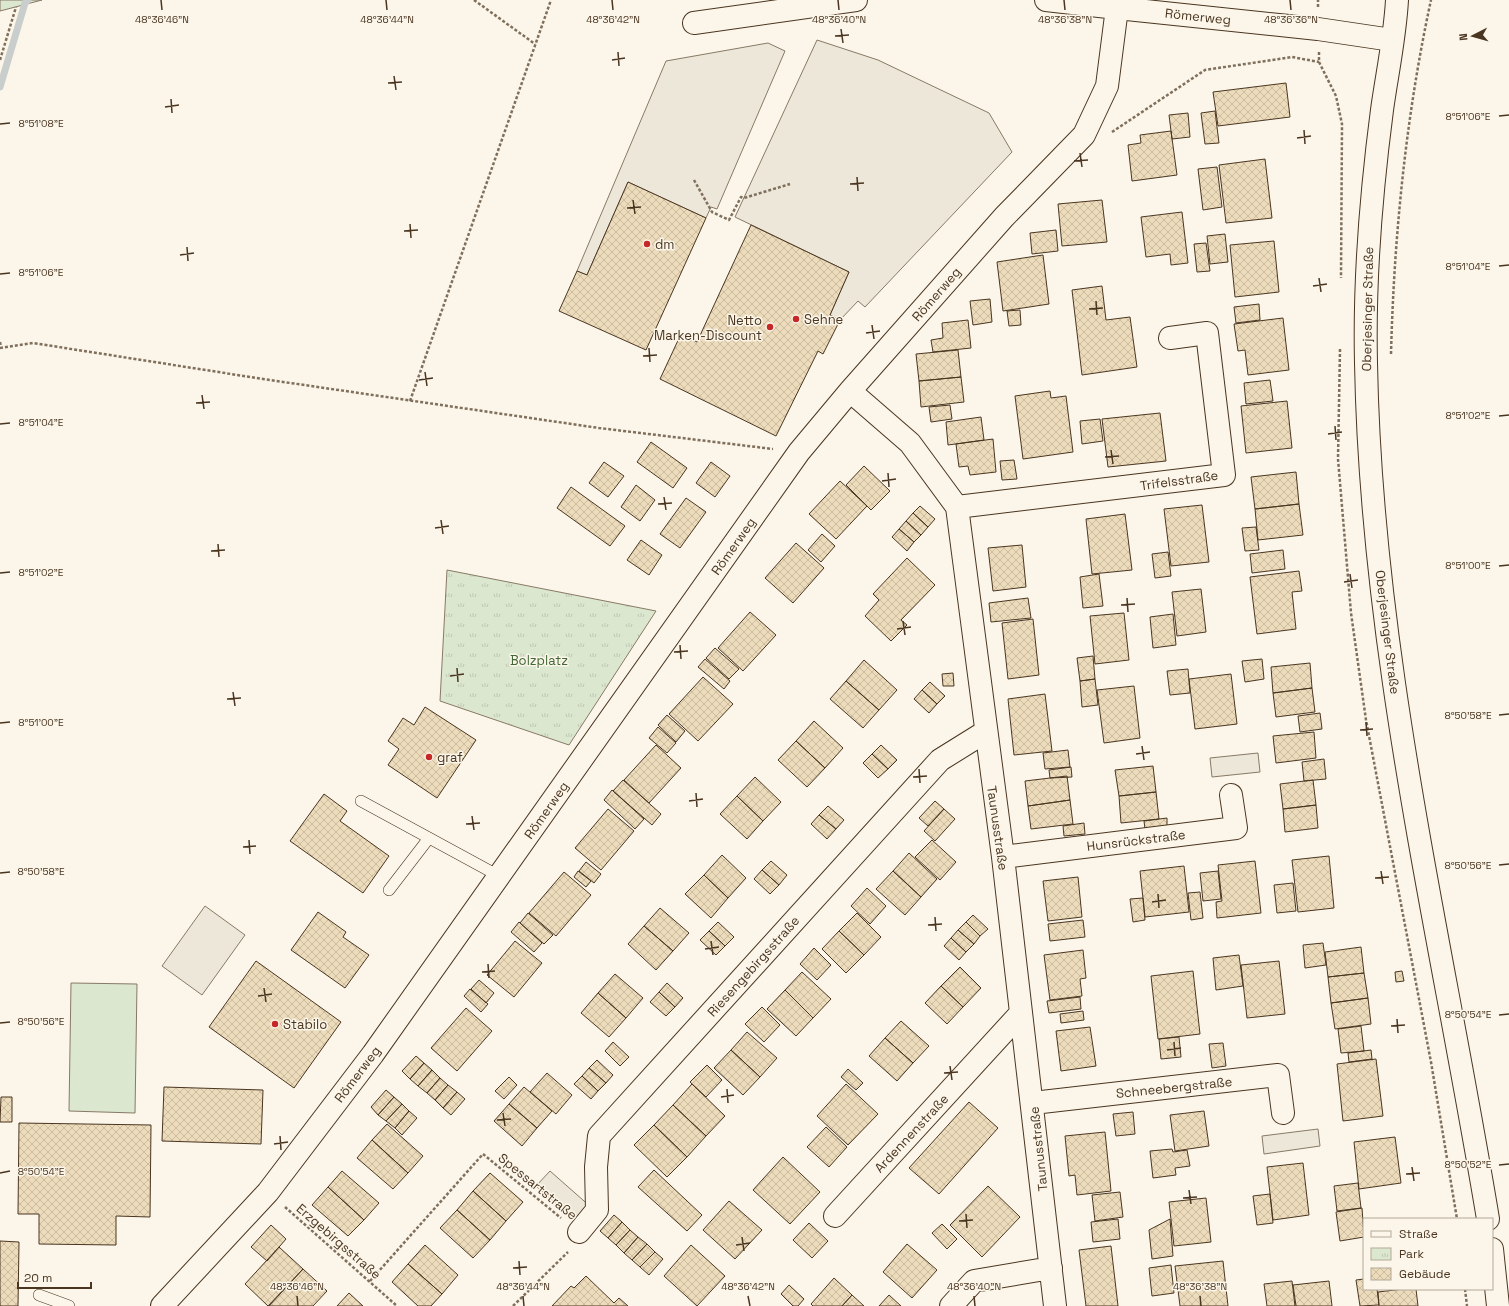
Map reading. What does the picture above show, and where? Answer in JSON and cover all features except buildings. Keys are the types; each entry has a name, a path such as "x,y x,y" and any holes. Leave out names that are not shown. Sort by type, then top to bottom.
{"street":[{"path":"694,23 856,0"},
{"path":"1046,0 1117,8"},
{"name":"Oberjesinger Straße","path":"1400,6 1392,40 1374,182 1365,300 1370,469 1379,563 1391,662 1417,830 1488,1218"},
{"name":"Römerweg","path":"162,1306 268,1192 373,1054 799,452 1004,217 1084,135 1107,86 1117,8 1318,29 1392,40"},
{"name":"Trifelsstraße","path":"956,507 1224,475 1206,333 1170,338"},
{"name":"Taunusstraße","path":"850,392 910,443 956,507 985,732 1003,857 1020,1014 1033,1103 1055,1306"},
{"name":"Riesengebirgsstraße","path":"579,1232 597,1210 596,1167 599,1136 940,760 985,732"},
{"name":"Hunsrückstraße","path":"1003,857 1236,828 1231,796"},
{"name":"Ardennenstraße","path":"835,1216 1020,1014"},
{"name":"Schneebergstraße","path":"1033,1103 1278,1075 1283,1114"},
{"path":"1493,1258 1498,1306"},
{"path":"951,1306 974,1281 1051,1268"}],"lane":[{"path":"361,802 499,876"},
{"path":"389,890 429,838"},
{"path":"39,1295 69,1306"}],"path":[{"path":"474,0 535,44"},
{"path":"410,401 551,0"},
{"path":"1391,362 1392,299 1404,165 1424,33 1431,0"},
{"path":"0,60 16,7"},
{"path":"1084,135 1111,133 1205,70 1292,57 1320,62"},
{"path":"694,180 712,212 729,220 740,197 744,198 790,184"},
{"path":"0,342 0,348 34,343 410,401 599,428 799,452"},
{"name":"Spessartstraße","path":"370,1281 483,1154 579,1232 574,1246 513,1306"},
{"name":"Erzgebirgsstraße","path":"268,1192 398,1306"},
{"path":"1465,1290 1467,1306"}],"green space":[{"path":"0,0 42,0 0,11"},
{"name":"Bolzplatz","path":"447,570 656,611 569,745 440,701"},
{"path":"71,983 137,984 135,1113 69,1111"}],"shaded area":[{"path":"817,40 878,60 989,113 1012,152 865,307 858,301 840,320 830,315 849,272 735,217"},
{"path":"768,43 785,51 717,209 711,207 706,218 628,182 587,275 577,271 666,61"},
{"path":"1258,753 1260,772 1212,777 1210,758"},
{"path":"205,906 245,935 202,995 162,966"},
{"path":"1318,1129 1320,1146 1264,1154 1262,1136"},
{"path":"550,1171 592,1208 578,1223 536,1186"}],"waterway":[{"path":"0,87 25,3 28,0"}],"place":[{"name":"dm","path":"647,244"},
{"name":"Sehne","path":"796,319"},
{"name":"Netto Marken-Discount","path":"770,327"},
{"name":"graf","path":"429,757"},
{"name":"Stabilo","path":"275,1024"}]}
